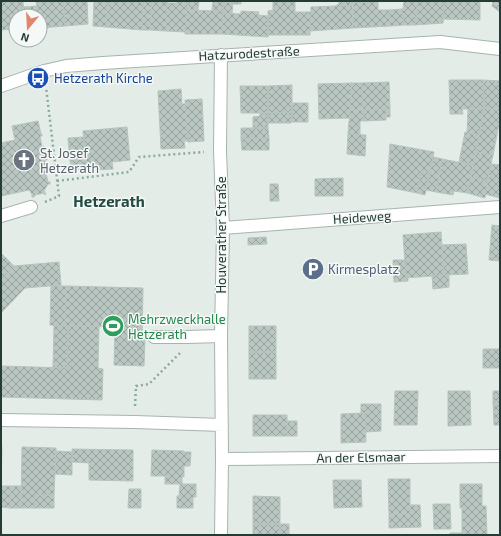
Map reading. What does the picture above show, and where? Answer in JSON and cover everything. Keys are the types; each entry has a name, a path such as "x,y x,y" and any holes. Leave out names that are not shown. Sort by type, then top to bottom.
{"street":[{"name":"Hatzurodestraße","path":"1,86 44,71 66,66 96,63 440,42 500,49"},
{"name":"Houverather Straße","path":"221,55 220,151 223,228 221,336 221,535"},
{"path":"1,216 31,207"},
{"name":"Heideweg","path":"223,228 500,207"},
{"path":"154,337 221,336"},
{"path":"1,420 222,425"},
{"name":"An der Elsmaar","path":"222,459 500,456"}],"path":[{"path":"31,207 59,196 44,71"},
{"path":"57,181 129,172 139,158 220,151"},
{"path":"135,422 136,386 149,384 187,346 187,337"}],"building":[{"path":"1,1 23,1 23,8 8,8 8,30 1,30"},
{"path":"63,1 65,26 48,27 48,8 24,8 37,6 36,2"},
{"path":"63,1 87,1 88,24 65,26"},
{"path":"94,1 108,1 106,27 93,26"},
{"path":"108,1 141,1 141,3 143,3 142,30 106,27"},
{"path":"141,1 152,1 150,30 142,30 143,3 141,3"},
{"path":"152,1 167,1 166,31 150,30"},
{"path":"177,1 188,1 185,32 166,31 167,2 177,3"},
{"path":"188,1 199,1 198,10 187,10"},
{"path":"213,1 224,1 223,11 212,11"},
{"path":"224,1 241,1 241,4 233,4 233,2"},
{"path":"273,1 295,1 295,12 311,12 310,35 268,35 268,11 273,10"},
{"path":"339,1 353,1 352,5 341,6"},
{"path":"353,1 378,1 353,3"},
{"path":"378,1 378,10 389,10 390,26 353,28 353,3"},
{"path":"404,1 418,1 415,25 404,25 402,9"},
{"path":"418,1 444,1 443,23 415,25"},
{"path":"444,1 480,1 480,20 443,19"},
{"path":"493,1 500,1 500,12 492,6"},
{"path":"224,2 233,2 232,14 223,13"},
{"path":"339,3 341,6 352,5 353,28 310,31 311,7 336,6"},
{"path":"402,9 404,25 390,26 389,10"},
{"path":"187,10 223,11 222,34 185,34"},
{"path":"241,11 259,12 258,15 268,16 268,37 222,34 223,13 241,14"},
{"path":"449,80 483,80 484,109 462,109 463,114 450,114"},
{"path":"483,80 500,81 500,111 484,107"},
{"path":"389,82 390,109 363,110 362,83"},
{"path":"352,83 349,118 319,119 318,84"},
{"path":"352,83 362,83 363,110 350,110"},
{"path":"292,85 292,112 268,113 268,86"},
{"path":"240,86 268,86 268,113 241,113"},
{"path":"181,89 182,104 185,104 188,141 184,141 185,148 161,149 158,91"},
{"path":"202,99 204,141 188,142 185,100"},
{"path":"292,103 308,103 308,122 292,122"},
{"path":"484,107 500,111 500,119 493,155 476,152"},
{"path":"386,109 390,109 390,117 387,117"},
{"path":"386,109 386,120 364,121 363,110"},
{"path":"468,109 484,109 479,135 467,133"},
{"path":"350,110 363,110 364,121 360,121 360,135 348,134"},
{"path":"292,112 291,123 268,123 268,113"},
{"path":"260,113 268,113 268,128 253,128 253,117 260,116"},
{"name":"St. Josef Hetzerath","path":"38,121 42,134 42,136 40,136 42,147 44,146 45,148 43,148 45,159 47,159 45,160 47,171 49,171 46,173 50,184 48,184 44,191 46,194 45,195 44,193 32,197 29,190 1,196 1,143 15,140 12,126"},
{"path":"127,127 130,160 112,162 113,169 96,170 96,163 86,164 83,131"},
{"path":"241,128 268,128 269,138 241,139"},
{"path":"465,132 479,135 473,165 459,162"},
{"path":"348,134 366,135 365,156 347,154"},
{"path":"84,137 86,159 70,160 68,138"},
{"path":"269,138 269,150 242,150 241,139"},
{"path":"390,144 434,152 430,172 421,171 417,193 387,187"},
{"path":"476,152 493,155 487,181 471,177"},
{"path":"433,157 442,159 436,192 426,190"},
{"path":"86,159 87,169 71,170 70,160"},
{"path":"442,159 473,165 467,193 454,191 453,195 436,192"},
{"path":"491,164 500,165 500,198 485,194"},
{"path":"421,171 430,172 425,195 417,193"},
{"path":"471,177 487,181 485,198 467,193"},
{"path":"343,178 343,196 315,196 315,179"},
{"path":"270,184 278,184 279,201 270,201"},
{"path":"492,225 500,226 500,261 489,260"},
{"path":"441,232 444,275 406,278 403,235"},
{"path":"266,237 267,244 248,245 248,238"},
{"path":"466,244 468,274 444,275 442,245"},
{"path":"1,253 14,266 1,280"},
{"path":"393,260 405,260 406,278 408,278 408,281 394,282"},
{"path":"59,262 61,285 25,288 1,313 1,280 14,266"},
{"path":"449,275 449,287 433,289 432,276"},
{"path":"51,286 66,286 65,326 50,325"},
{"name":"Mehrzweckhalle Hetzerath","path":"66,286 143,288 142,338 145,338 144,366 114,365 115,327 65,326"},
{"path":"54,325 68,326 67,368 53,367"},
{"path":"68,326 99,326 98,368 103,369 102,400 1,397 1,366 67,368"},
{"path":"249,326 276,326 276,352 249,352"},
{"path":"483,349 500,349 500,368 483,368"},
{"path":"249,352 276,352 276,379 249,379"},
{"path":"395,391 418,391 417,425 394,425"},
{"path":"448,391 470,391 471,425 448,426"},
{"path":"493,391 500,391 500,401 493,401"},
{"path":"493,401 500,401 500,425 494,425"},
{"path":"361,404 381,404 381,431 366,432 365,413 361,413"},
{"path":"365,413 366,442 341,443 341,414"},
{"path":"253,415 287,415 287,436 253,436"},
{"path":"287,421 297,421 297,436 287,436"},
{"path":"1,447 2,447 1,481"},
{"path":"22,447 56,448 54,495 35,495 34,508 21,508"},
{"path":"72,449 133,450 133,481 89,480 89,463 72,462"},
{"path":"152,450 191,452 190,466 184,466 184,477 182,476 182,484 165,484 165,476 151,476"},
{"path":"56,451 72,452 72,475 55,474"},
{"path":"388,479 410,479 410,514 389,514"},
{"path":"333,480 361,480 362,507 334,508"},
{"path":"180,484 196,484 196,497 193,497 193,508 177,508 177,496 179,496"},
{"path":"460,484 482,484 482,506 486,506 487,535 450,535 450,533 462,533"},
{"path":"1,486 11,486 10,508 1,507"},
{"path":"11,486 21,486 21,508 10,508"},
{"path":"129,489 141,489 141,508 128,508"},
{"path":"35,495 54,495 54,508 34,508"},
{"path":"253,496 280,497 280,524 253,524"},
{"path":"433,504 450,504 451,529 434,529"},
{"path":"410,505 420,505 421,527 389,528 389,514 410,514"},
{"path":"253,524 280,524 280,535 253,535"},
{"path":"280,524 289,524 289,535 280,535"}],"place":[{"name":"Hetzerath Kirche","path":"38,78"},
{"name":"St. Josef Hetzerath","path":"24,160"},
{"name":"Kirmesplatz","path":"313,269"},
{"name":"Mehrzweckhalle Hetzerath","path":"113,326"}],"district":[{"name":"Hetzerath","path":"109,202"}]}
